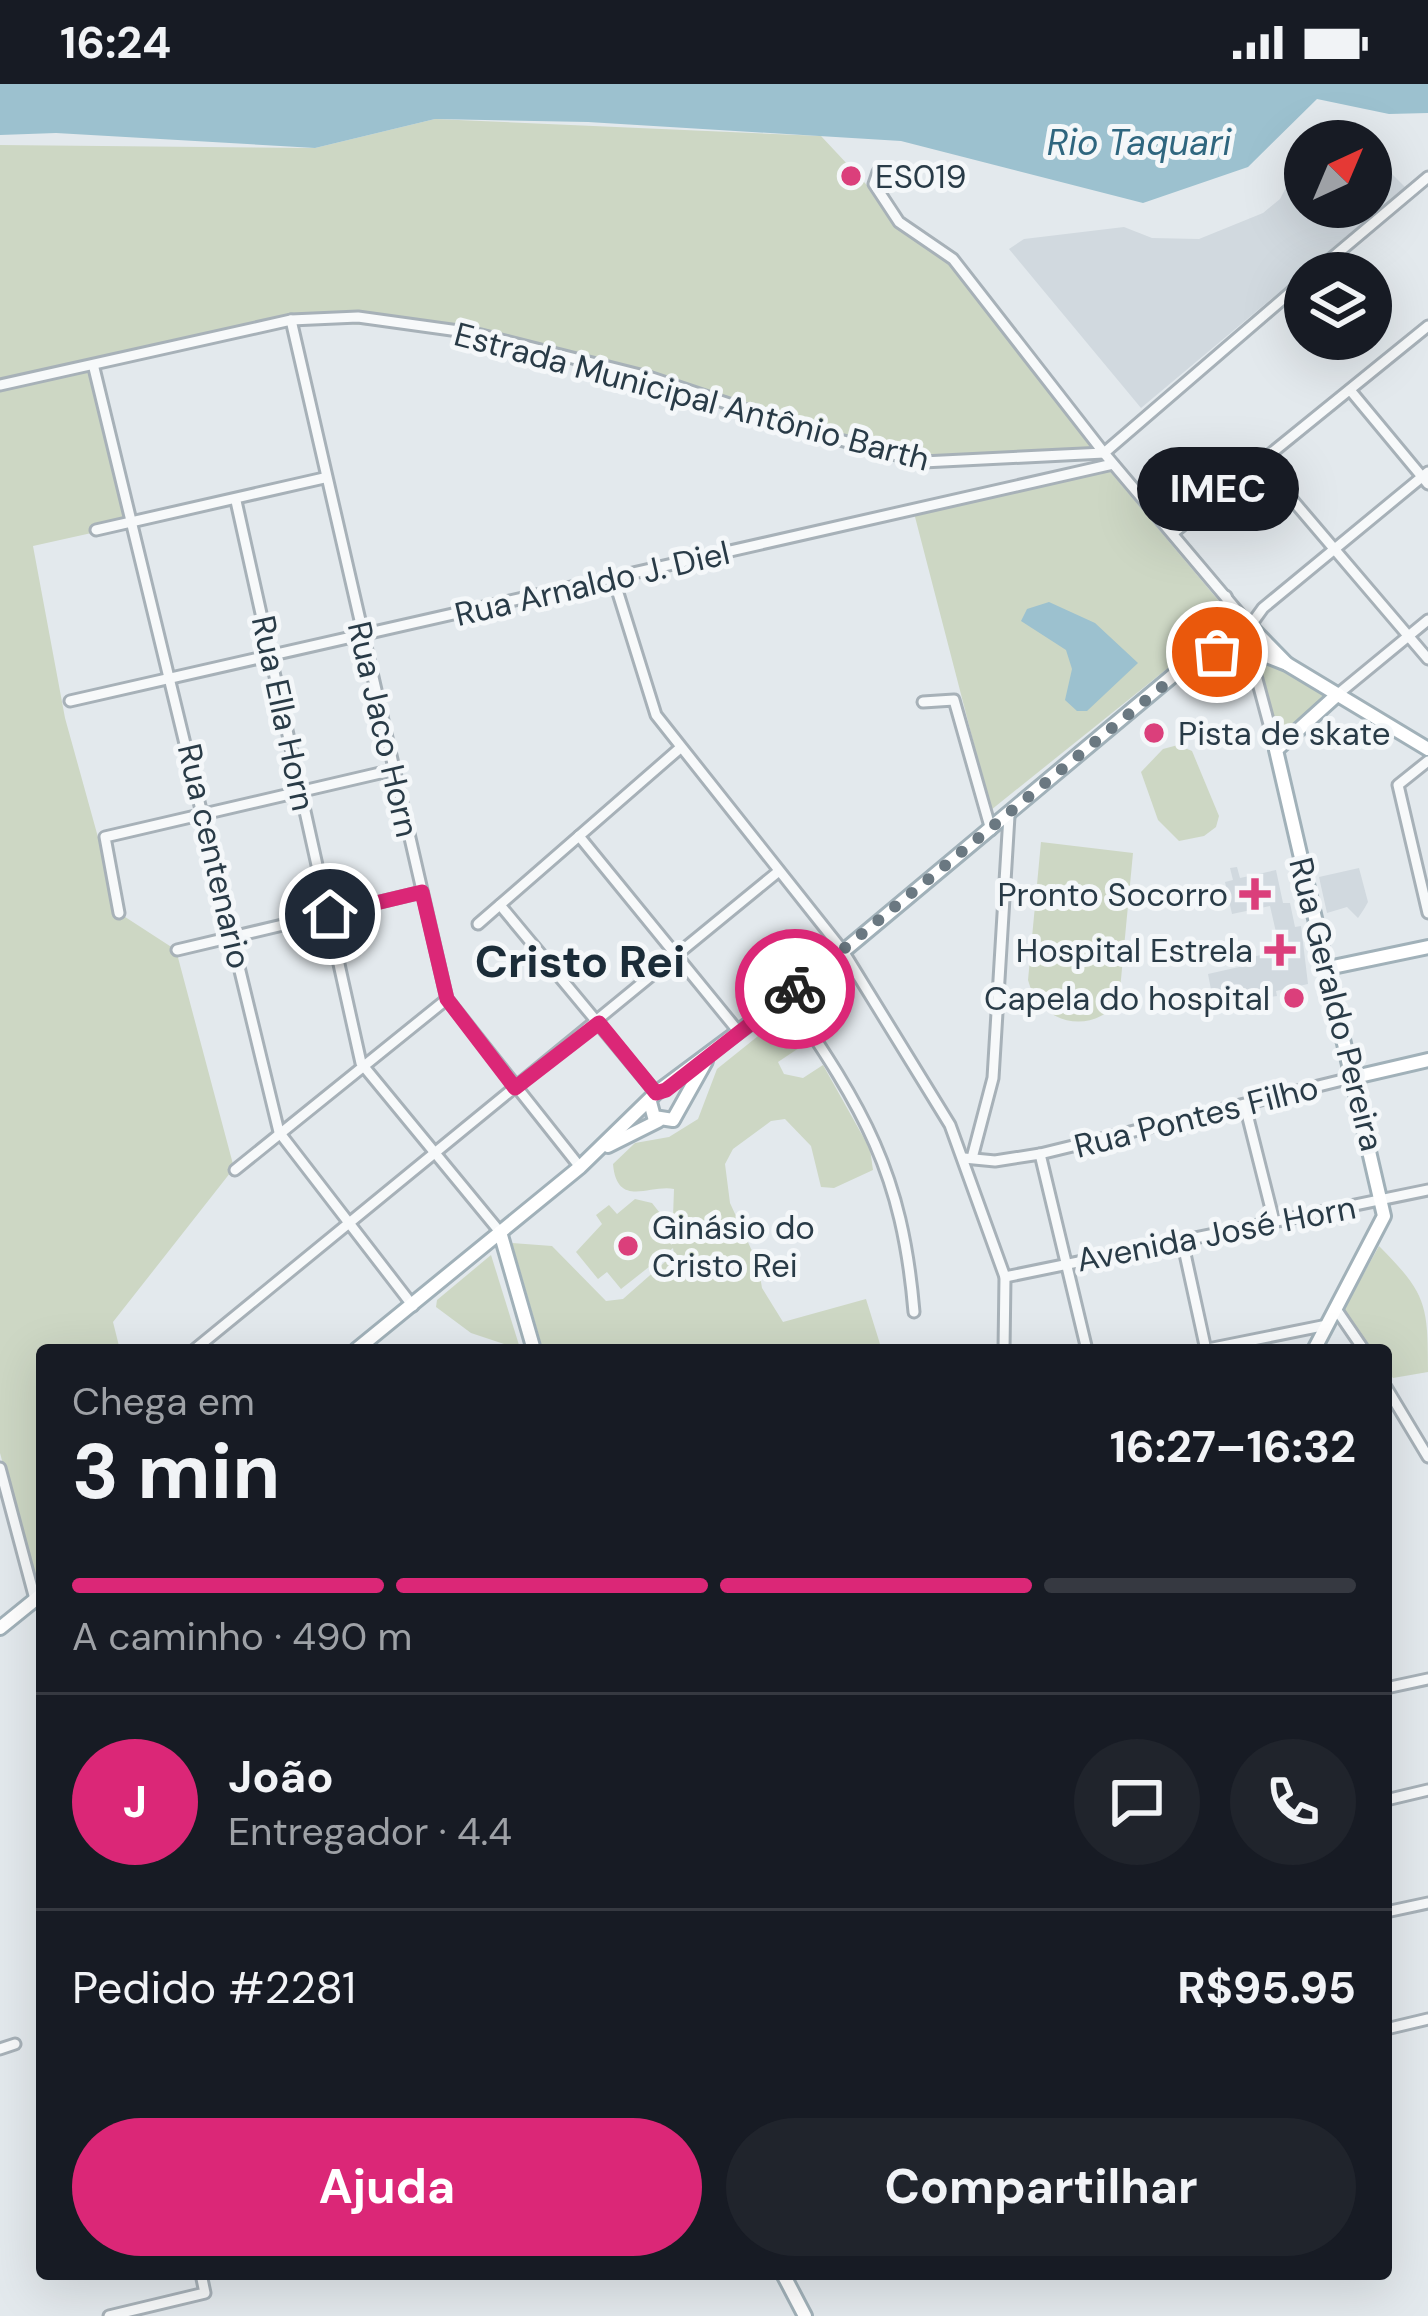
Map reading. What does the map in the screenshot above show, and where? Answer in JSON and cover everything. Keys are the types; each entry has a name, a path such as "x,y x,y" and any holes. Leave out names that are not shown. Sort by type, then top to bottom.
{"main road":[{"path":"1243,625 1233,640 1287,664 1428,748"},
{"path":"364,1344 580,1166 657,1095 844,951 1196,658 1243,625"},
{"path":"1243,625 1287,664"},
{"path":"1196,658 1248,646"},
{"path":"1276,750 1338,694"},
{"path":"1321,707 1357,705"},
{"name":"Rua Geraldo Pereira","path":"1276,750 1384,1200"},
{"path":"1328,968 1428,947"},
{"path":"596,1152 658,1120 673,1120 710,1055"},
{"name":"Rua Pontes Filho","path":"1355,1077 1428,1060"},
{"path":"657,1095 680,1098 681,1108"},
{"path":"657,1095 658,1120"},
{"path":"1318,1344 1380,1226 1384,1200"},
{"path":"500,1232 532,1344"},
{"path":"0,1628 36,1599"},
{"path":"786,2280 805,2316"}],"street":[{"path":"878,172 874,184 887,211 953,259 1104,453 1226,596 1243,625 1426,478 1350,390"},
{"path":"1339,252 1428,177"},
{"path":"1104,453 1284,298"},
{"name":"Estrada Municipal Antônio Barth","path":"0,385 94,368 291,320 358,317 472,333 652,378 821,435 923,462 1104,453"},
{"name":"Rua Jaco Horn","path":"291,320 447,999 580,1166"},
{"path":"1173,533 1428,326"},
{"name":"Rua centenario","path":"94,368 279,1132 413,1306"},
{"path":"1261,463 1428,659"},
{"name":"Rua Arnaldo J. Diel","path":"70,701 1113,464"},
{"path":"96,530 324,478"},
{"name":"Rua Ella Horn","path":"236,500 361,1063 500,1232"},
{"path":"613,577 647,698 679,749 844,951 968,1158 1005,1277 1004,1344"},
{"path":"1338,694 1428,620"},
{"name":"Rua Geraldo Pereira","path":"1248,646 1276,750"},
{"path":"923,702 954,700 991,830"},
{"path":"478,924 679,749"},
{"path":"1428,761 1398,784 1428,913"},
{"path":"119,914 105,837 393,770"},
{"path":"968,1158 993,1078 1009,816"},
{"path":"579,836 738,1031"},
{"path":"202,1344 779,871"},
{"path":"177,950 422,892"},
{"path":"500,905 657,1095"},
{"path":"786,995 841,1076 875,1138 904,1221 914,1312"},
{"path":"235,1169 361,1063 447,999"},
{"name":"Rua Pontes Filho","path":"968,1158 995,1161 1040,1154 1355,1077"},
{"path":"1245,1106 1274,1221"},
{"path":"1040,1154 1085,1344"},
{"name":"Avenida José Horn","path":"1005,1277 1428,1190"},
{"path":"1182,1240 1204,1344"},
{"path":"1336,1310 1360,1344"},
{"path":"1235,1344 1328,1325"},
{"path":"1392,1397 1428,1457"},
{"path":"0,1468 36,1587"},
{"path":"1392,1687 1428,1679"},
{"path":"1392,1799 1428,1790"},
{"path":"1392,1911 1428,1903"},
{"path":"1392,2028 1428,2019"},
{"path":"0,2049 15,2044"},
{"path":"109,2316 205,2293 202,2280"}],"shaded area":[{"path":"1392,174 1405,187 1392,198"},
{"path":"1284,191 1284,228 1356,228 1327,252 1284,252 1284,288 1141,408 1009,249 1024,239 1124,227 1152,238 1199,239 1263,213"},
{"name":"Hospital Estrela","path":"1237,867 1240,878 1276,870 1283,903 1290,903 1295,927 1301,926 1308,984 1276,991 1277,996 1214,1005 1208,974 1239,967 1238,960 1261,955 1260,946 1278,941 1270,906 1232,914 1225,882 1233,880 1230,868"},
{"path":"1359,868 1368,902 1358,918 1347,907 1327,913 1319,877"}],"green space":[{"path":"435,119 821,136 878,197 937,245 1104,453 923,462 821,435 652,378 472,333 291,320 94,368 132,524 33,546 65,718 119,913 176,950 234,1168 113,1322 118,1344 36,1344 36,1587 0,1453 0,145 315,148"},
{"path":"1108,469 1224,607 1201,626 1208,636 991,810 914,513"},
{"path":"1259,658 1326,696 1278,741"},
{"path":"1178,745 1192,751 1219,816 1216,827 1204,836 1179,841 1158,820 1141,772 1163,749"},
{"path":"1041,842 1133,853 1119,1000 1095,1019 1081,1022 1055,1015 1043,1007 1028,980"},
{"path":"788,1012 808,1042 778,1062 784,1074 803,1078 823,1065 870,1149 873,1170 834,1188 821,1187 811,1146 785,1119 771,1121 733,1149 725,1164 730,1203 758,1264 762,1288 783,1322 866,1299 880,1344 541,1344 512,1243 552,1246 606,1301 623,1299 674,1254 673,1248 621,1289 607,1272 598,1279 576,1252 602,1224 596,1215 609,1205 617,1214 635,1199 652,1203 667,1222 659,1230 672,1245 674,1189 628,1190 616,1178 613,1164 635,1143 669,1137 698,1119 717,1069"},
{"path":"1379,1246 1422,1302 1428,1372 1393,1378 1392,1344 1368,1344 1343,1311"},
{"path":"491,1255 519,1344 471,1333 436,1307 437,1300"}],"water":[{"name":"Rio Taquari","path":"0,84 1428,84 1428,113 1389,114 1317,99 1296,120 1284,120 1284,132 1248,167 1143,203 901,141 588,122 435,119 315,148 56,133 0,135"},
{"path":"1049,602 1095,623 1138,663 1087,711 1077,711 1065,700 1072,669 1066,650 1021,621 1027,609"}],"way so far":[{"path":"795,989 1237,625 1233,640 1248,646 1217,652"}],"place":[{"name":"ES019","path":"851,176"},
{"name":"IMEC","path":"1217,652"},
{"name":"Pista de skate","path":"1154,733"},
{"name":"Pronto Socorro","path":"1255,894"},
{"name":"Hospital Estrela","path":"1280,950"},
{"name":"Capela do hospital","path":"1294,998"},
{"name":"Ginásio do Cristo Rei","path":"628,1246"}],"district":[{"name":"Cristo Rei","path":"580,961"}],"route":[{"path":"330,914 422,892 447,999 515,1088 599,1023 656,1093 666,1090 795,989"}]}
